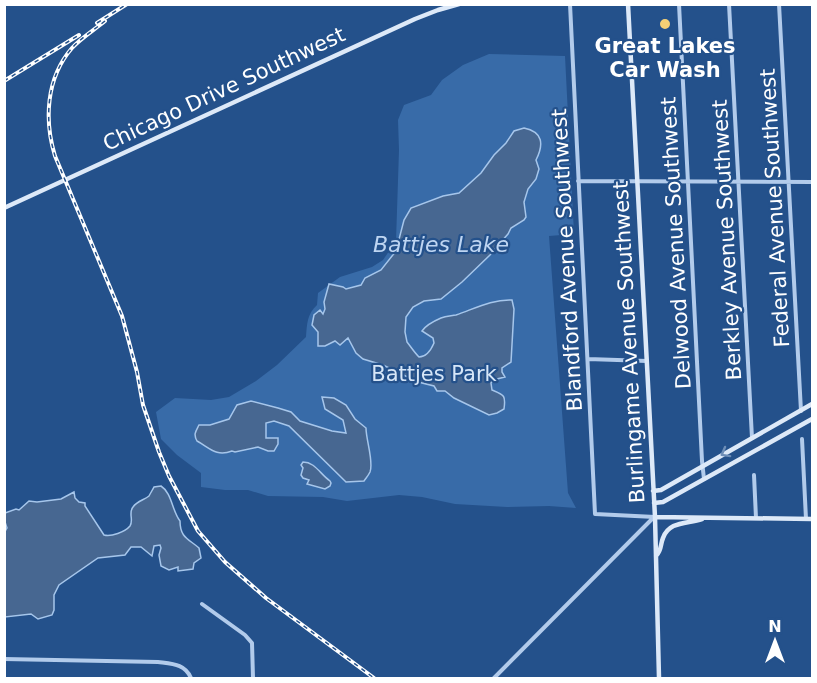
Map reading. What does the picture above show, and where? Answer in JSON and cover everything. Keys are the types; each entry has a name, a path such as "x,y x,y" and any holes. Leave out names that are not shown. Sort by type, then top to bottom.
{"street":[{"name":"Chicago Drive Southwest","path":"4,208 419,17 459,4"},
{"name":"Blandford Avenue Southwest","path":"570,4 595,514 655,517"},
{"name":"Burlingame Avenue Southwest","path":"628,4 655,517 659,678"},
{"name":"Delwood Avenue Southwest","path":"679,4 704,479"},
{"name":"Berkley Avenue Southwest","path":"729,4 752,438"},
{"name":"Federal Avenue Southwest","path":"779,4 801,411"},
{"path":"578,181 813,182"},
{"path":"588,359 646,361"},
{"path":"653,491 661,490 813,404"},
{"path":"654,503 663,502 813,419"},
{"path":"802,439 806,519"},
{"path":"754,475 756,518"},
{"path":"494,678 655,517 663,502"},
{"path":"655,517 813,519"},
{"path":"656,556 661,551 664,535 672,526 708,517"},
{"path":"202,604 245,635 252,643 253,678"},
{"path":"4,659 158,662 175,664 184,668 191,678"}],"green space":[{"name":"Battjes Park","path":"489,54 565,56 574,234 549,236 568,493 576,508 455,504 399,495 347,501 323,497 268,496 248,490 201,487 201,473 177,455 161,439 156,412 175,398 211,400 229,397 256,381 277,365 306,337 308,319 317,305 318,293 340,277 372,267 383,260 396,241 398,120 404,105 431,95 442,80 463,65"}],"water":[{"name":"Battjes Lake","path":"524,128 535,132 541,144 536,160 539,169 524,202 526,217 511,228 490,255 462,282 441,299 424,301 413,307 406,317 407,342 419,357 422,357 428,353 434,343 433,338 422,331 430,323 490,303 512,300 514,309 511,362 502,368 505,377 493,380 491,383 492,390 503,396 504,409 489,415 454,398 445,391 437,391 434,386 418,382 383,365 363,359 356,353 348,338 340,345 335,341 325,346 318,346 318,332 312,325 314,315 320,310 323,314 329,284 346,289 361,285 365,278 381,270 396,251 404,220 411,208 443,196 459,193 481,173 514,131"},
{"path":"322,397 334,398 346,405 355,419 366,428 371,468 364,481 346,482 289,426 274,421 266,423 266,438 278,438 274,451 258,447 222,453 210,449 196,439 195,433 199,425 210,425 229,419 237,405 251,401 291,412 300,421 346,433 343,420 325,409"},
{"path":"303,462 317,469 330,481 330,486 325,489 307,484 309,480 301,475"},
{"path":"161,486 170,498 180,521 183,535 199,548 201,558 194,563 193,569 178,571 178,567 169,570 161,566 160,545 154,546 152,556 141,547 131,547 125,555 98,558 59,585 54,595 52,615 38,619 31,614 5,617 4,533 7,528 5,513 19,510 29,501 61,499 74,492 79,502 85,503 104,535 110,535 128,528 131,512 136,503 149,496 154,487"}],"railway":[{"path":"97,23 127,4"},
{"path":"105,21 83,37 63,60 52,86 49,128 55,156 122,316 143,405 159,452 198,531 225,562 266,598 374,678"},
{"path":"4,81 79,35"}],"place":[{"name":"Great Lakes Car Wash","path":"665,24"}]}
